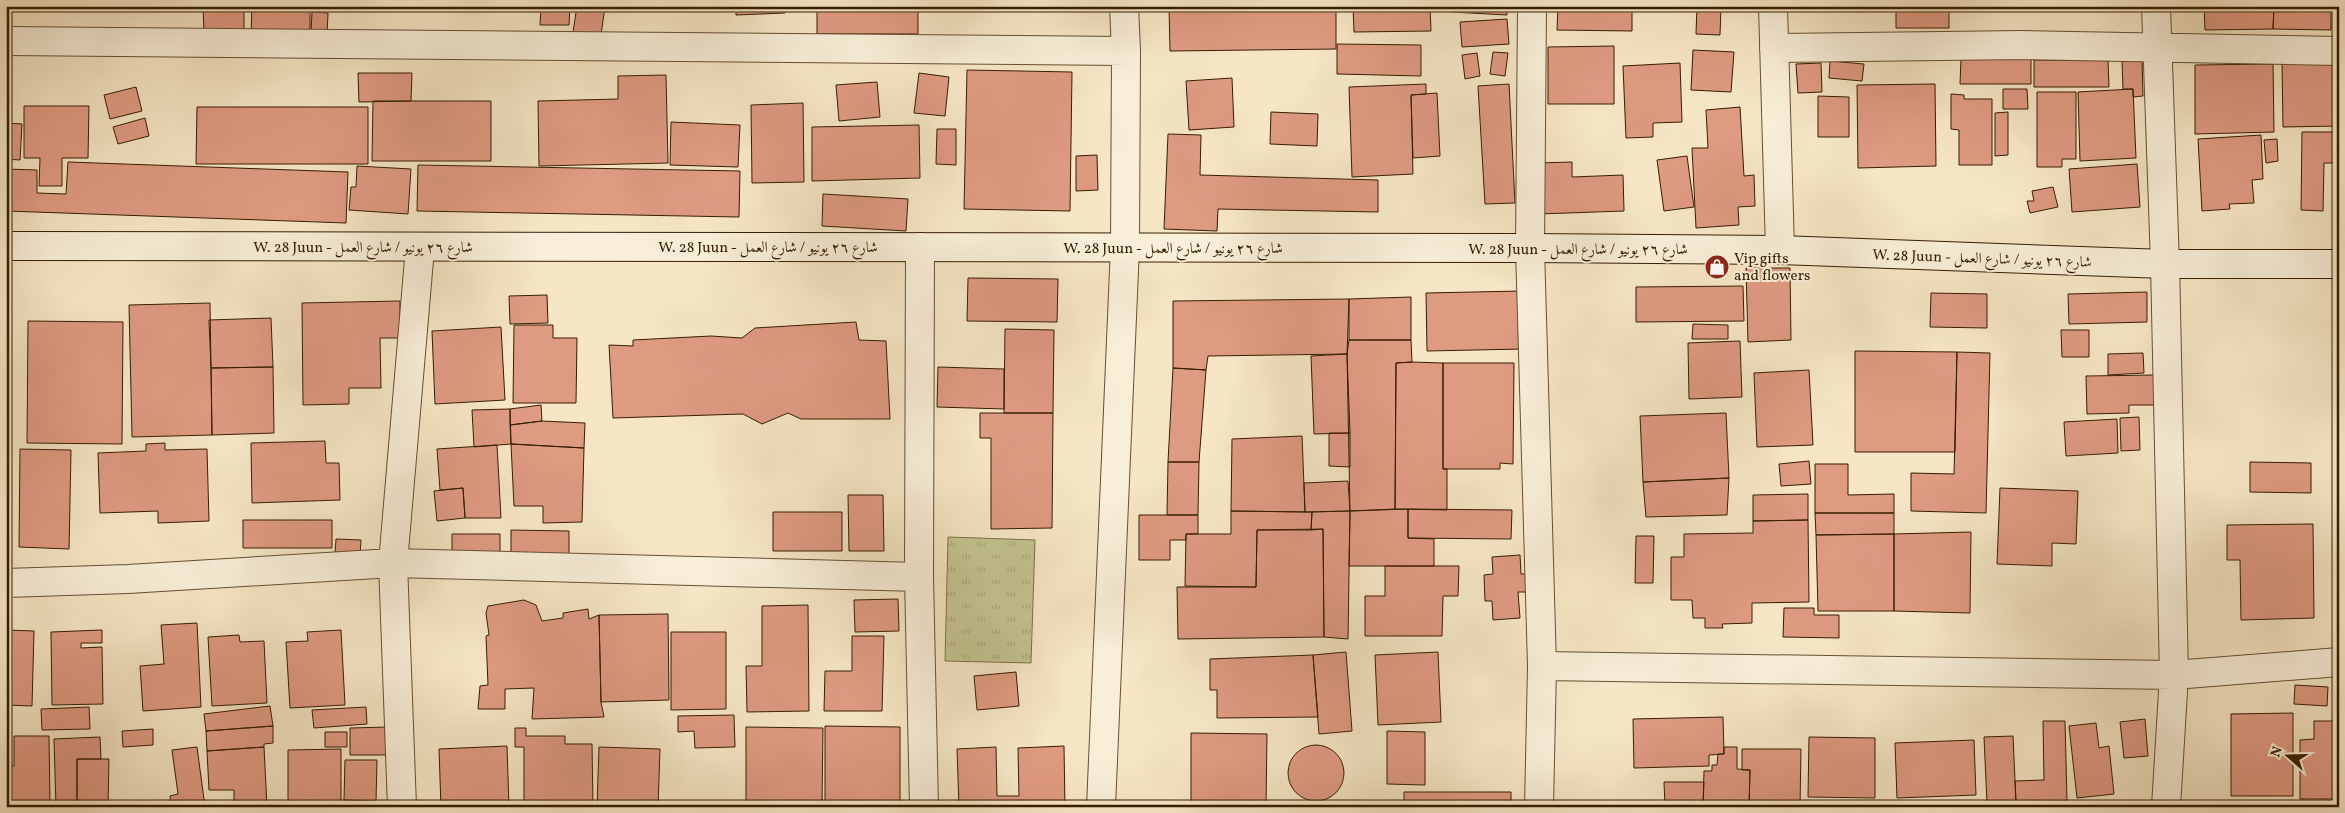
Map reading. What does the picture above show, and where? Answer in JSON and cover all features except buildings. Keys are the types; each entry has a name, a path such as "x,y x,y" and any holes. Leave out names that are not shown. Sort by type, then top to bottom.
{"street":[{"path":"1101,807 1125,248 1126,51 1124,6"},
{"path":"1532,6 1530,248 1542,666 1539,807"},
{"path":"1774,6 1780,250"},
{"path":"2156,6 2165,264 2174,675 2166,807"},
{"path":"6,41 1126,51"},
{"path":"1774,48 2022,45 2339,51"},
{"name":"W. 28 Juun - شارع ٢٦ يونيو / شارع العمل","path":"6,246 1530,248 1780,250 2165,264 2339,264"},
{"path":"920,247 920,577 924,807"},
{"path":"402,807 392,563 420,248"},
{"path":"6,583 128,579 392,563 920,577"},
{"path":"1542,666 2174,675 2339,662"}],"green space":[{"path":"948,537 1035,540 1031,663 945,661"}],"place":[{"name":"Vip gifts and flowers","path":"1717,267"}]}
